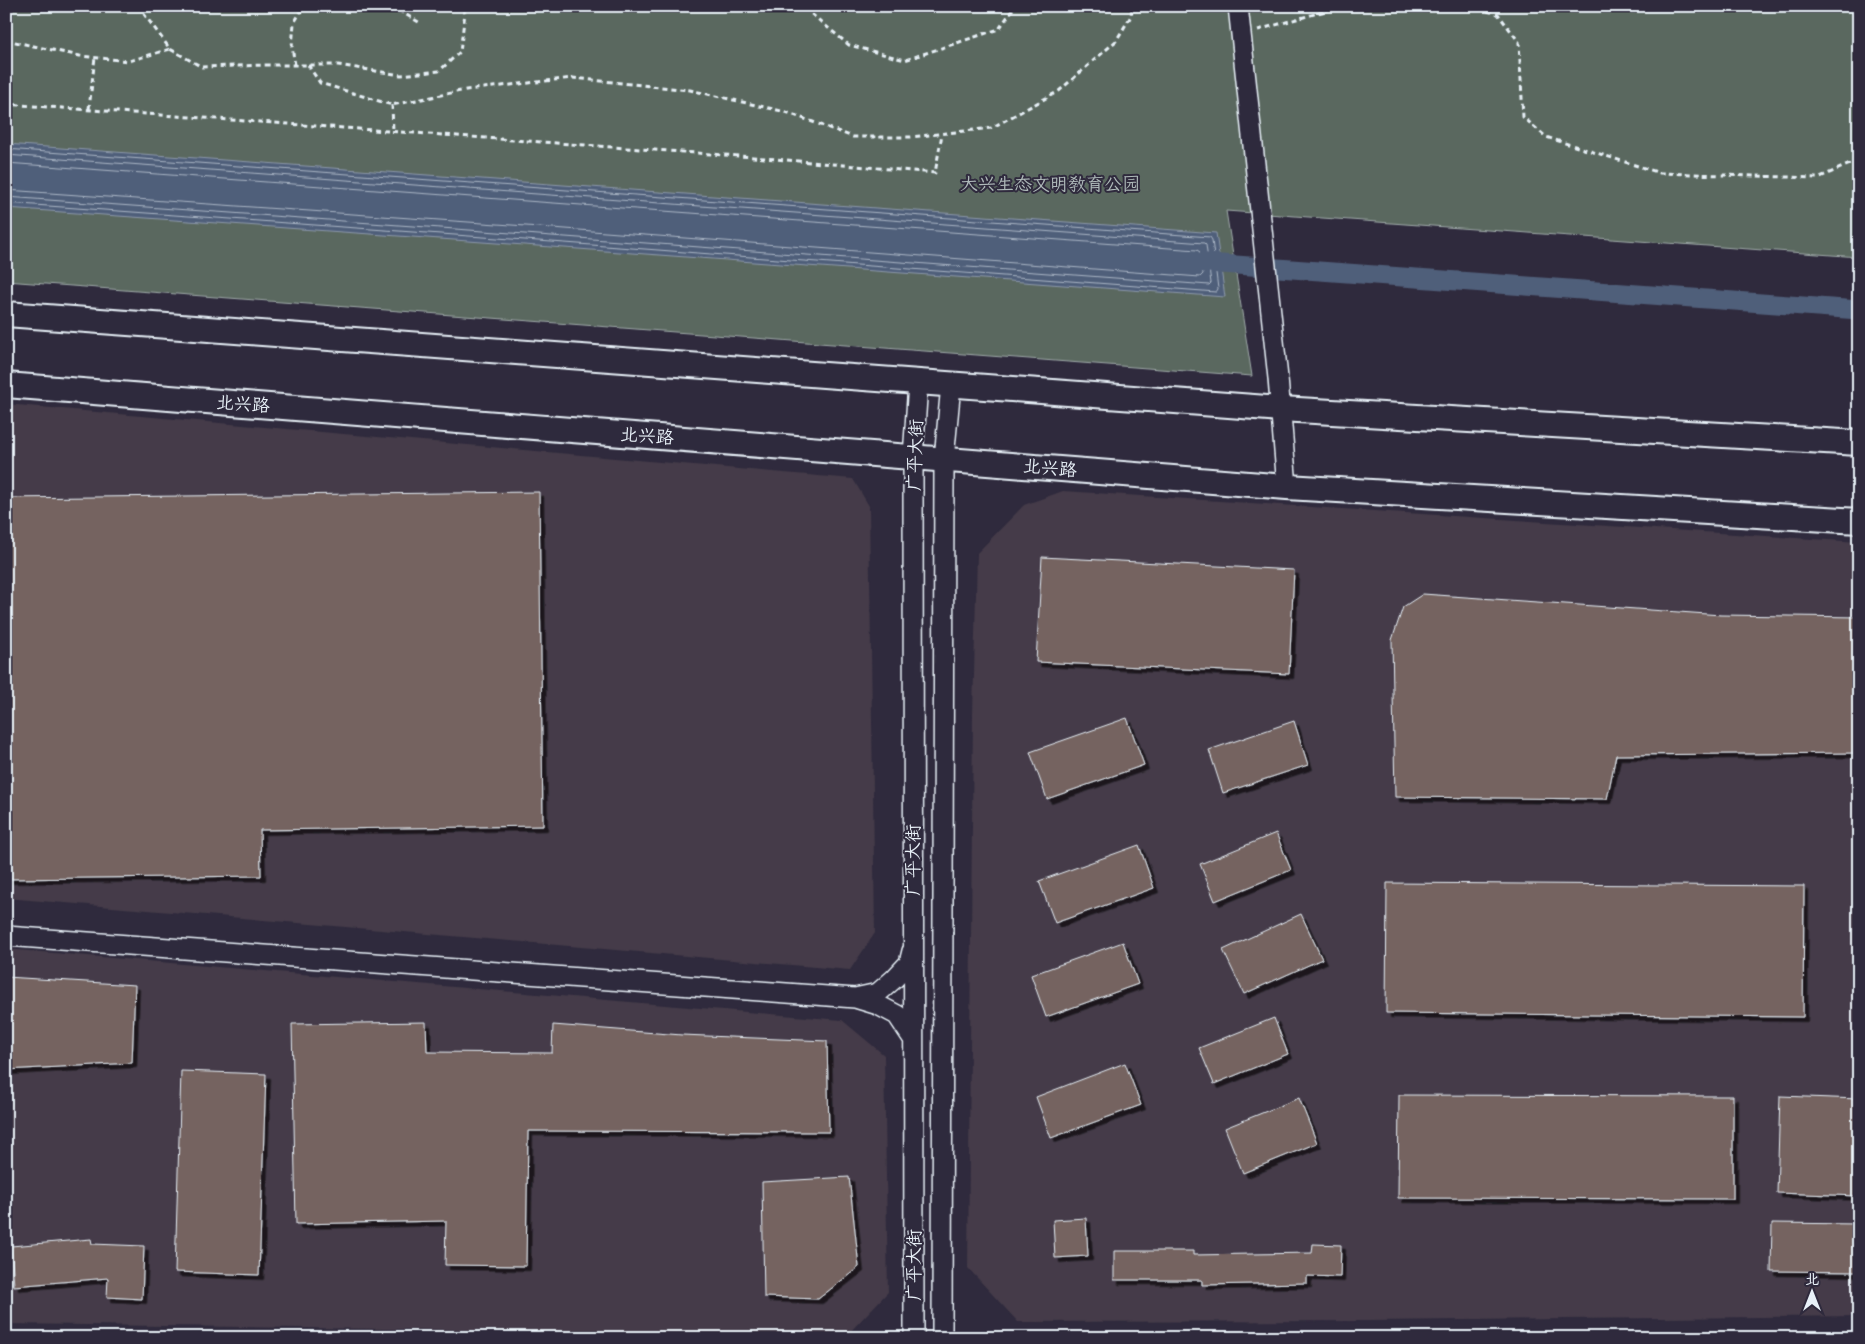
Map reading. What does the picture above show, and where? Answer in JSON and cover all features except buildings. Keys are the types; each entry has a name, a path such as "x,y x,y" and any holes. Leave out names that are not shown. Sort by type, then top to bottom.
{"main road":[{"path":"6,314 1281,410 1859,443"},
{"name":"北兴路","path":"6,385 1287,487 1859,520"}],"street":[{"path":"1238,6 1278,378 1287,487"},
{"name":"广平大街","path":"914,1338 913,457 918,383"},
{"name":"广平大街","path":"942,1338 944,459 951,385"},
{"path":"6,936 855,998 878,1005 897,1015 913,1039"},
{"path":"855,998 878,993 894,979 909,963 913,947"}],"path":[{"path":"138,6 170,49 202,67 338,65 402,75 439,71 460,52 465,13 462,6"},
{"path":"295,65 292,47 294,24 304,6"},
{"path":"391,6 422,24"},
{"path":"809,6 809,12 849,46 904,60 999,29 1015,6"},
{"path":"308,65 320,82 392,105 466,90 573,78 690,90 786,112 853,137 911,137 990,128 1059,91 1116,41 1131,16 1132,6"},
{"path":"1241,35 1325,9 1342,6"},
{"path":"1470,6 1498,14 1519,42 1523,116 1546,137 1660,174 1818,178 1859,160"},
{"path":"6,40 80,56 129,61 170,49"},
{"path":"89,110 95,57"},
{"path":"6,104 753,157 935,173 942,134"},
{"path":"392,105 393,131"}],"shaded area":[{"path":"6,404 853,479 869,506 875,933 850,970 6,898"},
{"path":"1063,491 1859,542 1859,1316 1370,1321 1018,1322 968,1268 973,713 977,553 1024,505"},
{"path":"6,949 842,1020 884,1055 888,1292 847,1335 6,1324"}],"green space":[{"name":"大兴生态文明教育公园","path":"6,6 1859,6 1859,257 1226,211 1252,376 6,281"}],"water":[{"path":"6,144 1216,233 1225,297 6,208"}],"waterway":[{"path":"1194,262 1859,310"}]}
